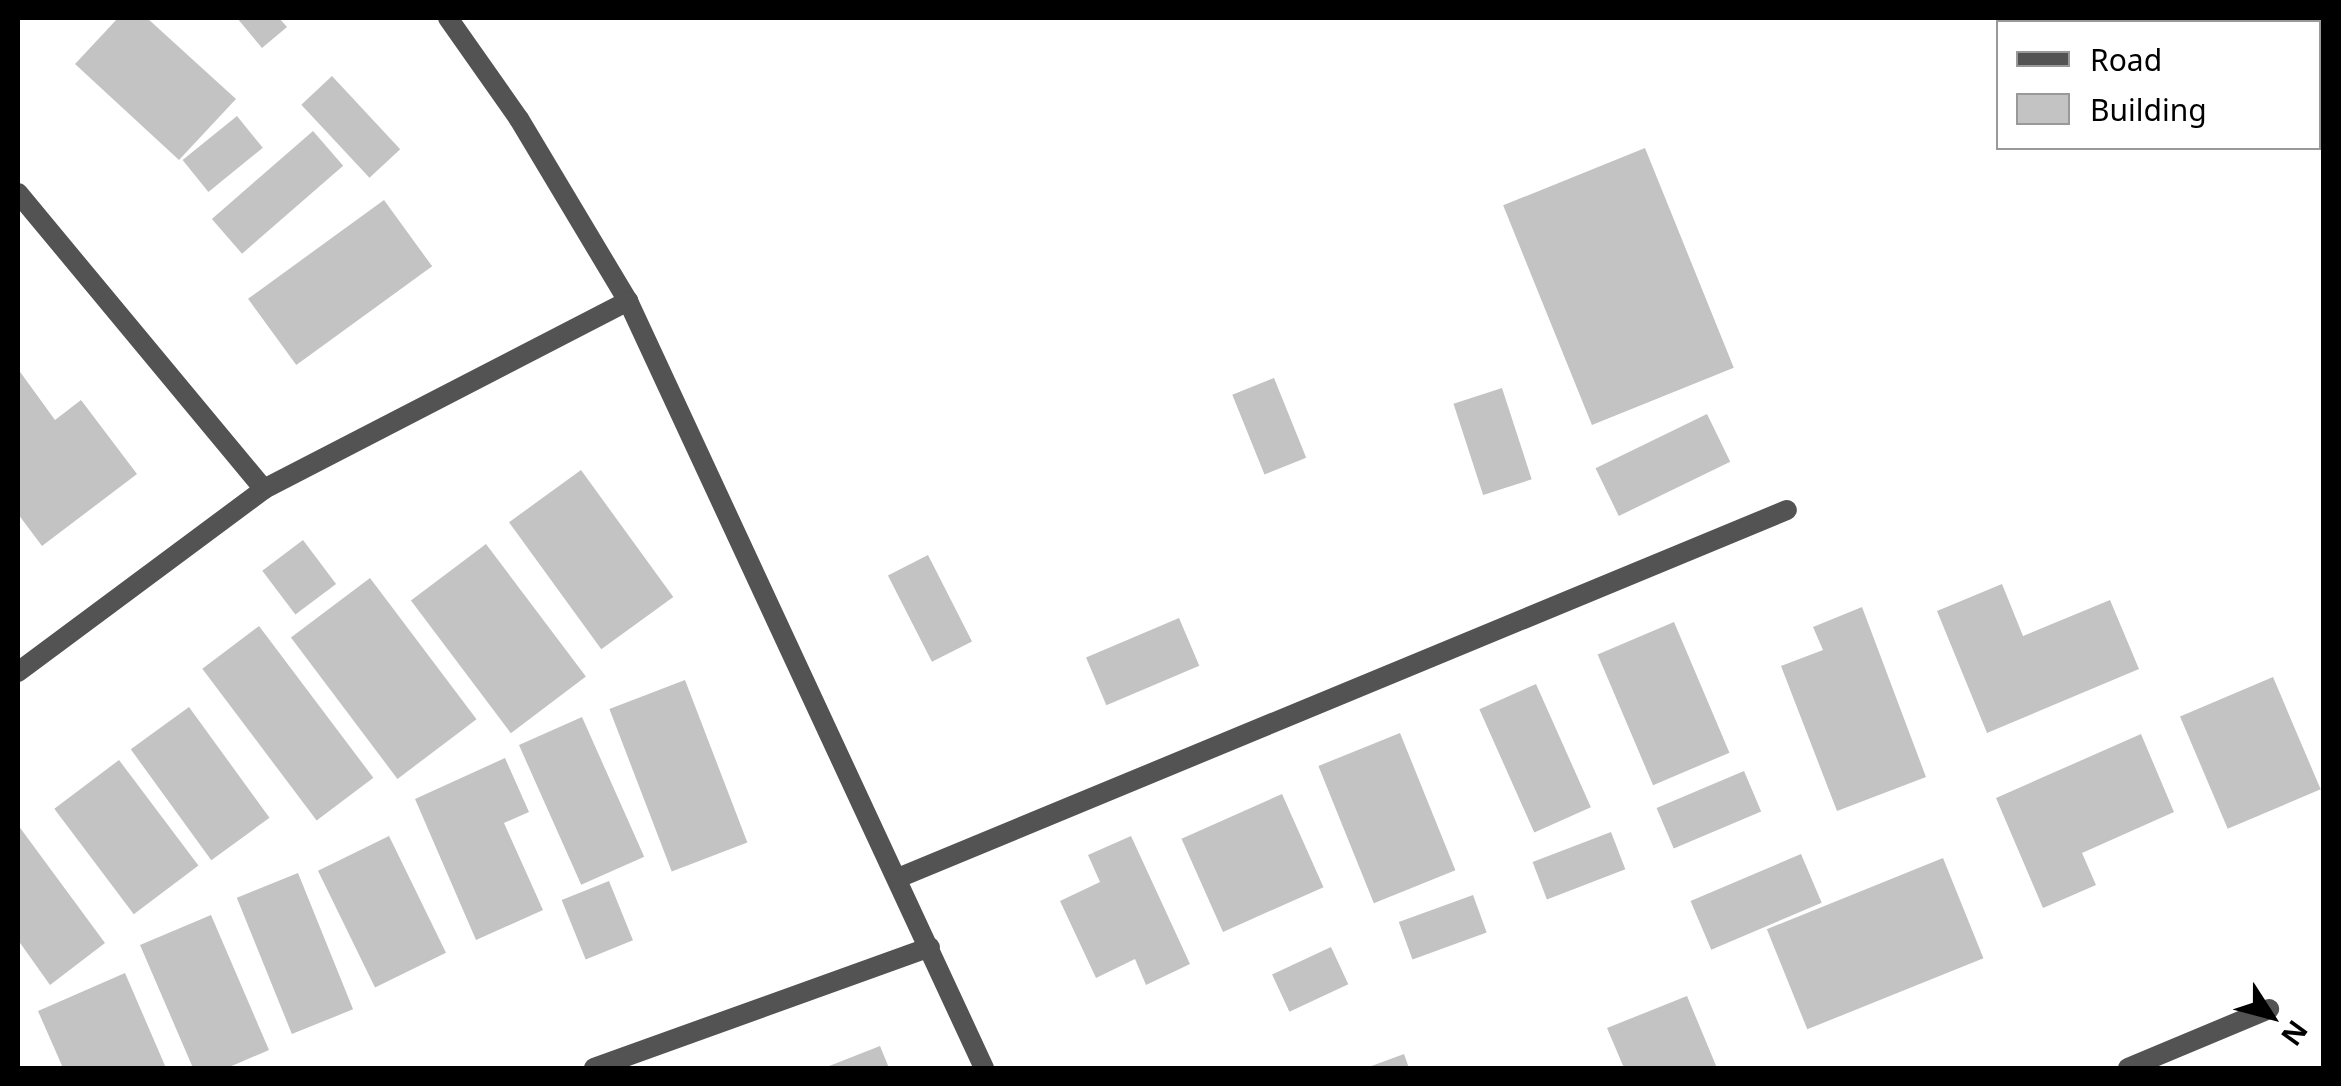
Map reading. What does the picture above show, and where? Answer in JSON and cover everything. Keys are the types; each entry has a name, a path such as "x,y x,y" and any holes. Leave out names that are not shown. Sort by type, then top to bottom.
{"street":[{"path":"448,18 519,119 628,301 984,1068"},
{"path":"18,193 264,488"},
{"path":"18,672 264,488 628,301"},
{"path":"898,878 1787,510"},
{"path":"594,1068 930,947"},
{"path":"2128,1068 2269,1009"}],"building":[{"path":"118,18 147,18 236,99 179,160 75,64"},
{"path":"237,18 279,18 287,27 262,48"},
{"path":"332,76 400,149 369,178 301,105"},
{"path":"237,116 263,148 208,192 183,160"},
{"path":"313,131 343,166 242,254 212,219"},
{"path":"1645,148 1734,368 1592,425 1503,205"},
{"path":"384,200 432,266 296,365 248,299"},
{"path":"18,369 55,420 81,400 137,474 42,546 18,514"},
{"path":"1274,378 1306,458 1264,475 1232,395"},
{"path":"1502,388 1532,479 1483,495 1453,404"},
{"path":"1707,414 1730,462 1619,516 1596,468"},
{"path":"581,470 673,597 601,649 509,522"},
{"path":"303,540 336,584 295,615 262,571"},
{"path":"486,544 586,677 511,733 411,601"},
{"path":"928,555 972,641 932,662 888,575"},
{"path":"370,578 477,719 397,779 291,638"},
{"path":"2002,584 2023,636 2110,600 2139,669 1987,733 1937,611"},
{"path":"1862,607 1926,777 1837,811 1781,666 1823,650 1813,627"},
{"path":"1179,618 1199,666 1106,705 1086,657"},
{"path":"1674,622 1729,753 1653,785 1598,654"},
{"path":"259,626 373,778 317,820 202,669"},
{"path":"2273,677 2321,789 2228,829 2180,716"},
{"path":"685,680 747,842 672,871 609,709"},
{"path":"1536,684 1591,807 1534,833 1479,709"},
{"path":"189,707 270,818 211,860 131,749"},
{"path":"582,717 644,857 581,885 519,745"},
{"path":"1400,733 1455,870 1374,903 1318,766"},
{"path":"2141,734 2174,812 2082,853 2096,885 2043,908 1996,798"},
{"path":"505,758 529,812 504,823 543,910 476,940 415,799"},
{"path":"119,760 198,865 134,914 54,809"},
{"path":"1744,771 1761,812 1674,849 1657,808"},
{"path":"1282,794 1323,887 1223,932 1182,839"},
{"path":"18,825 105,943 50,985 18,940"},
{"path":"1611,832 1625,869 1547,899 1533,862"},
{"path":"389,836 446,953 375,987 318,871"},
{"path":"1131,836 1190,964 1146,985 1135,959 1096,978 1060,901 1100,882 1088,855"},
{"path":"1801,854 1822,903 1711,950 1691,901"},
{"path":"1943,858 1983,958 1807,1029 1767,929"},
{"path":"298,873 353,1009 292,1034 237,898"},
{"path":"609,881 633,940 586,959 562,900"},
{"path":"1473,895 1487,933 1412,960 1399,922"},
{"path":"211,915 269,1050 227,1068 193,1068 140,945"},
{"path":"1331,947 1348,984 1289,1012 1272,974"},
{"path":"125,973 166,1068 63,1068 38,1011"},
{"path":"1687,996 1717,1068 1624,1068 1607,1028"},
{"path":"880,1046 889,1068 824,1068"},
{"path":"1404,1054 1409,1068 1366,1068"}]}
